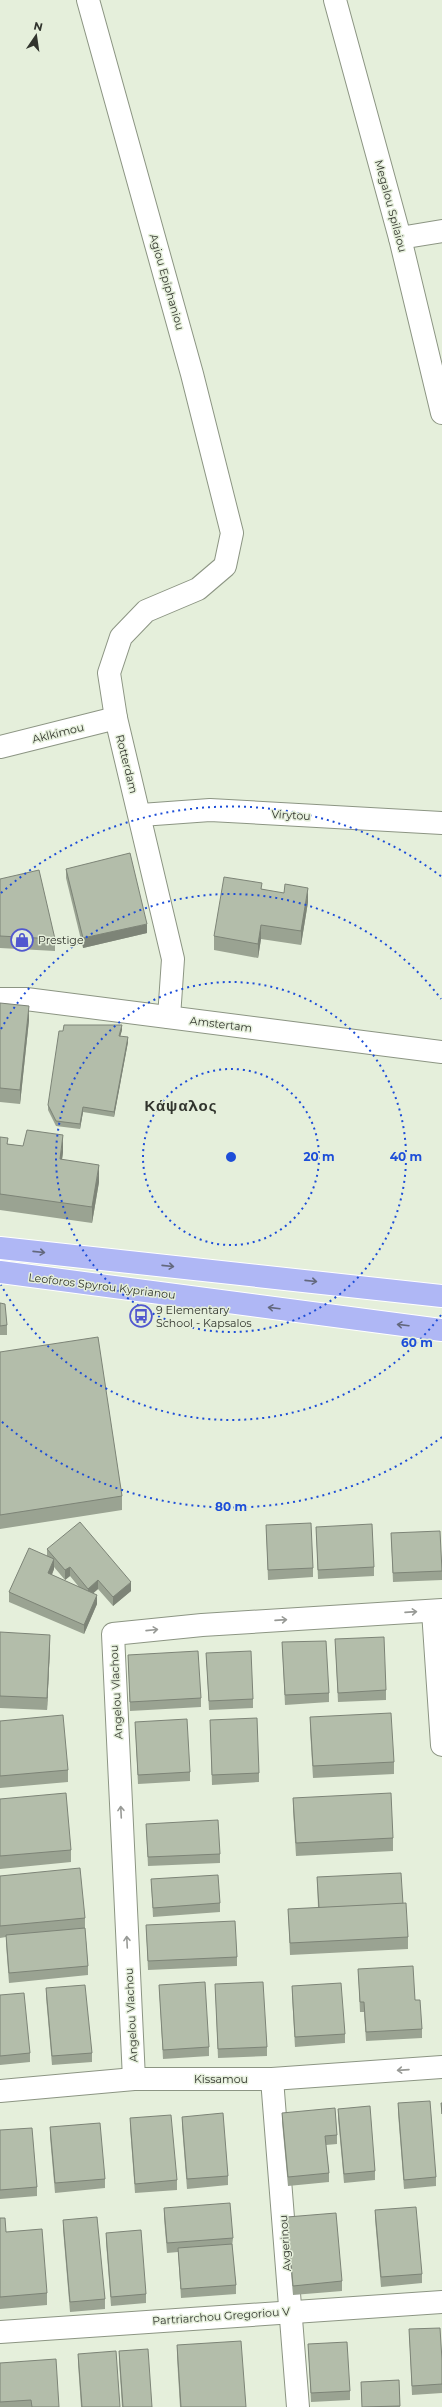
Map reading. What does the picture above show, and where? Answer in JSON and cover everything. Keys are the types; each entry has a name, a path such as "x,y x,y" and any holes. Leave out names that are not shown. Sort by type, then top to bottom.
{"main road":[{"path":"0,1248 442,1296"},
{"name":"Leoforos Spyrou Kyprianou","path":"0,1272 442,1330"}],"street":[{"name":"Agiou Epiphaniou","path":"88,0 192,374 232,533 225,566"},
{"name":"Megalou Spilaiou","path":"335,0 400,238 442,413"},
{"path":"400,238 442,231"},
{"name":"Rotterdam","path":"169,1017 173,959 116,718 109,673 122,637 146,611 198,589 225,566"},
{"name":"Aklkimou","path":"0,747 116,718"},
{"name":"Virytou","path":"140,815 210,810 442,824"},
{"name":"Amstertam","path":"0,999 26,999 442,1052"},
{"path":"437,1610 442,1745"},
{"name":"Angelou Vlachou","path":"134,2079 113,1634 202,1625 437,1610"},
{"name":"Kissamou","path":"0,2091 134,2079 272,2079 442,2067"},
{"name":"Avgerinou","path":"272,2079 298,2407"},
{"name":"Partriarchou Gregoriou V","path":"0,2332 290,2311 442,2302"}],"building":[{"path":"130,853 147,924 83,938 66,869"},
{"path":"39,870 55,939 0,936 0,879"},
{"path":"224,877 262,883 261,889 284,893 285,884 308,888 301,931 261,925 258,944 214,936"},
{"path":"0,1003 29,1006 20,1090 0,1088"},
{"path":"64,1025 122,1025 119,1036 128,1037 114,1112 83,1107 80,1124 56,1121 48,1105 59,1031 63,1031"},
{"path":"27,1130 63,1135 60,1159 99,1165 92,1207 0,1194 0,1137 8,1138 7,1144 23,1146"},
{"path":"0,1303 5,1304 7,1325 0,1326"},
{"path":"98,1337 122,1496 0,1515 0,1352"},
{"path":"80,1522 131,1582 113,1597 98,1580 88,1589 70,1567 65,1570 47,1549"},
{"path":"311,1523 313,1568 268,1570 266,1525"},
{"path":"372,1524 374,1567 318,1570 316,1527"},
{"path":"440,1531 442,1571 393,1573 391,1533"},
{"path":"29,1548 54,1559 48,1573 97,1595 84,1625 9,1592"},
{"path":"0,1632 50,1635 47,1698 0,1696"},
{"path":"384,1637 386,1690 338,1693 335,1639"},
{"path":"326,1641 329,1693 285,1695 282,1642"},
{"path":"198,1651 201,1698 130,1702 128,1655"},
{"path":"251,1651 253,1699 209,1701 206,1653"},
{"path":"391,1713 394,1762 313,1766 310,1717"},
{"path":"63,1715 68,1770 0,1776 0,1721"},
{"path":"257,1718 259,1773 212,1775 210,1720"},
{"path":"187,1719 190,1772 138,1775 135,1722"},
{"path":"66,1793 71,1850 0,1856 0,1799"},
{"path":"391,1793 393,1838 296,1843 293,1798"},
{"path":"218,1820 220,1854 148,1857 146,1824"},
{"path":"80,1868 85,1918 0,1926 0,1876"},
{"path":"401,1873 403,1904 319,1908 317,1877"},
{"path":"218,1875 220,1903 153,1908 151,1879"},
{"path":"406,1903 408,1937 290,1943 288,1909"},
{"path":"235,1921 237,1957 148,1961 146,1925"},
{"path":"85,1928 88,1966 9,1973 6,1935"},
{"path":"413,1966 415,2000 420,2000 422,2029 366,2032 364,2002 360,2002 358,1969"},
{"path":"205,1982 209,2047 163,2050 159,1985"},
{"path":"263,1982 267,2047 218,2049 215,1984"},
{"path":"341,1983 345,2034 295,2037 292,1986"},
{"path":"85,1985 92,2053 52,2056 46,1988"},
{"path":"24,1993 30,2053 0,2056 0,1995"},
{"path":"430,2101 436,2177 404,2180 398,2103"},
{"path":"370,2106 375,2171 344,2174 338,2109"},
{"path":"335,2108 337,2135 325,2136 329,2173 288,2177 282,2113"},
{"path":"223,2113 228,2176 187,2179 182,2117"},
{"path":"171,2115 177,2180 135,2184 130,2118"},
{"path":"100,2123 105,2179 55,2183 50,2127"},
{"path":"32,2128 37,2187 0,2190 0,2130"},
{"path":"230,2203 233,2238 167,2243 164,2208"},
{"path":"416,2207 422,2274 381,2277 375,2210"},
{"path":"336,2213 342,2281 293,2286 287,2217"},
{"path":"97,2217 105,2299 70,2302 63,2220"},
{"path":"0,2218 5,2218 6,2232 42,2229 47,2293 0,2297"},
{"path":"141,2230 146,2294 111,2297 106,2233"},
{"path":"232,2244 236,2285 181,2289 178,2248"},
{"path":"440,2328 442,2384 412,2386 409,2329"},
{"path":"241,2341 246,2407 181,2407 177,2345"},
{"path":"347,2342 350,2391 311,2393 308,2344"},
{"path":"148,2349 152,2407 123,2407 119,2351"},
{"path":"116,2351 120,2407 82,2407 78,2354"},
{"path":"56,2359 59,2407 32,2407 31,2400 0,2402 0,2363"},
{"path":"399,2380 400,2406 362,2407 361,2382"}],"place":[{"name":"Prestige","path":"22,940"},
{"name":"9 Elementary School - Kapsalos","path":"141,1316"}],"district":[{"name":"Κάψαλος","path":"181,1106"}]}
